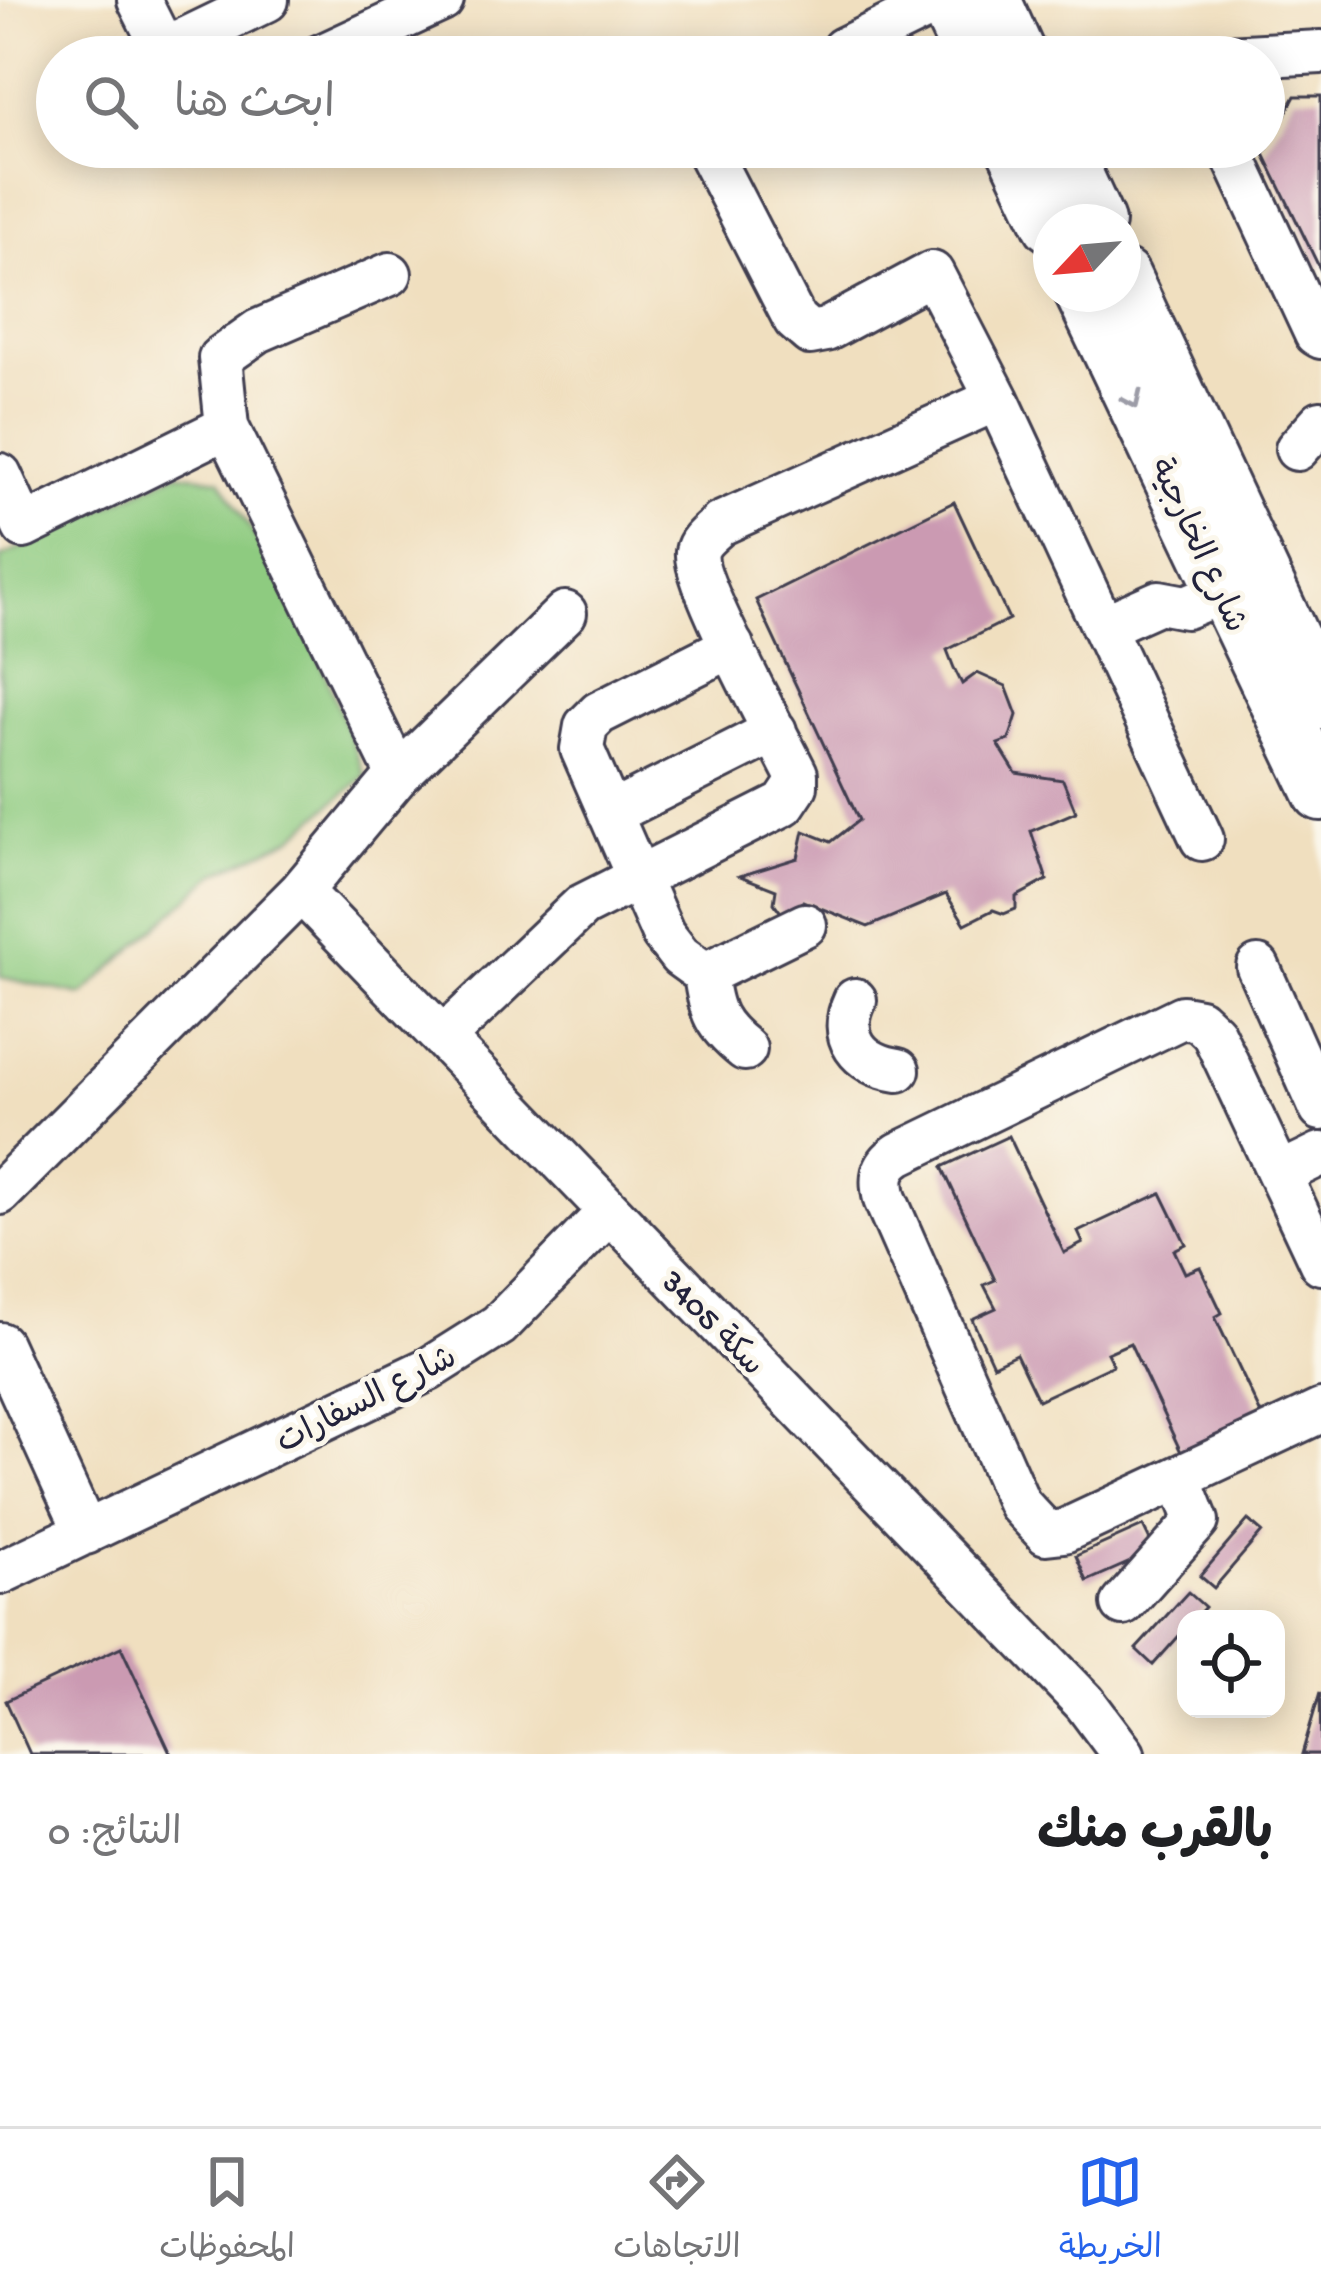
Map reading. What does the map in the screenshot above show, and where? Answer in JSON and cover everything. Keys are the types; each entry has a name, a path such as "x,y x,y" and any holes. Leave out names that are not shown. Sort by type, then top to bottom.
{"main road":[{"path":"944,0 961,36"},
{"path":"993,0 1009,36"},
{"path":"1024,168 1041,204"},
{"path":"1072,168 1089,204"},
{"name":"شارع الخارجية","path":"1093,312 1235,565 1321,700"},
{"name":"شارع الخارجية","path":"1137,312 1235,565 1255,658 1316,782"},
{"path":"1255,658 1272,678 1321,700 1311,722 1316,782"}],"street":[{"path":"139,0 151,36"},
{"path":"192,36 267,0"},
{"path":"364,36 442,0"},
{"path":"871,36 944,0"},
{"path":"1285,54 1321,52"},
{"path":"717,168 794,320 810,333 826,331 932,273 997,400 1202,839"},
{"path":"1239,168 1321,337"},
{"path":"390,274 258,331 220,358 227,427 398,776"},
{"path":"444,1037 582,906 784,804 796,786 796,774 699,569 697,552 704,538 720,524 997,400"},
{"path":"0,475 12,532 227,427"},
{"path":"1103,627 1159,602 1173,578 1235,565"},
{"path":"0,1193 302,891 398,776 565,613"},
{"path":"732,646 616,703 586,726 582,748 663,934 680,956 705,974 709,1003 720,1029 745,1049"},
{"path":"610,814 775,731"},
{"name":"سكة 3405","path":"302,891 1085,1703 1123,1754"},
{"path":"705,974 805,925"},
{"path":"1258,967 1321,1109"},
{"path":"855,1000 847,1033 853,1047 880,1067 898,1070"},
{"path":"1321,1263 1311,1213 1282,1173 1213,1033 1198,1020 1182,1016 899,1154 888,1162 880,1180 1019,1504 1046,1533 1064,1531 1321,1412"},
{"path":"1282,1173 1321,1154"},
{"name":"شارع السفارات","path":"0,1573 429,1369 499,1325 609,1212"},
{"path":"0,1344 86,1533"},
{"path":"1123,1604 1197,1521 1180,1478"}],"green space":[{"path":"177,473 220,479 300,609 365,776 292,838 215,874 82,995 0,977 0,558"}],"building":[{"path":"1295,96 1321,96 1321,271 1271,168 1285,168 1285,115"},
{"path":"954,502 1009,619 947,650 954,668 962,684 977,673 1006,686 1017,715 1009,740 998,744 1016,773 1063,780 1076,812 1031,831 1047,880 1016,897 1016,909 1004,914 993,910 965,924 946,894 868,927 803,901 793,915 782,914 774,903 776,890 740,876 798,858 804,831 831,842 859,820 756,600"},
{"path":"1009,1136 1064,1253 1083,1243 1078,1232 1161,1193 1186,1244 1174,1250 1185,1273 1200,1267 1222,1313 1215,1317 1268,1429 1188,1467 1130,1343 1107,1353 1113,1365 1038,1400 1016,1354 993,1365 972,1319 996,1308 984,1285 995,1280 942,1167"},
{"path":"1248,1520 1262,1532 1214,1588 1200,1576"},
{"path":"1143,1526 1155,1551 1087,1581 1076,1556"},
{"path":"1188,1592 1205,1607 1177,1610 1177,1638 1153,1665 1136,1649"},
{"path":"121,1647 171,1754 30,1754 6,1701"},
{"path":"1320,1692 1321,1754 1302,1754"}]}
